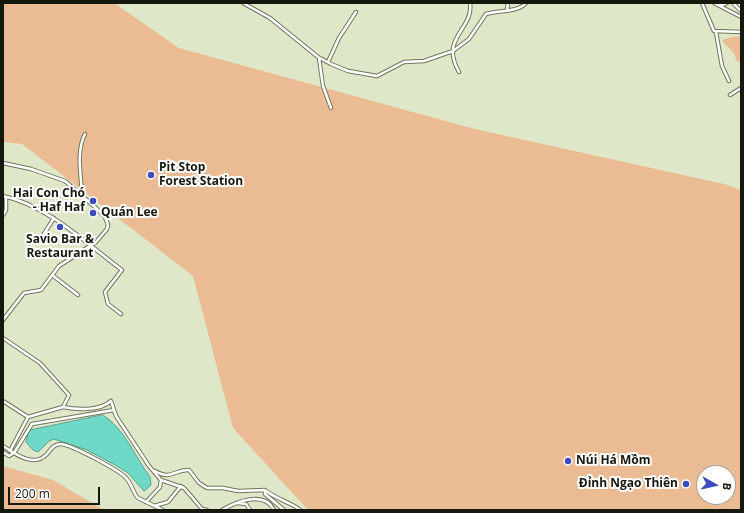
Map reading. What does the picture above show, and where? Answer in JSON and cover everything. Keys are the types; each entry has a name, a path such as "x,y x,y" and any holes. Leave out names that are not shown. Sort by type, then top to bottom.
{"street":[{"path":"243,3 270,18 319,57 328,62 348,71 378,76 404,62 424,61 451,52 461,47 469,39 484,15 520,7 526,3"},
{"path":"459,72 451,52 455,40 465,23 470,3"},
{"path":"507,10 508,3"},
{"path":"702,3 712,28 716,32 722,66 729,81"},
{"path":"715,3 723,5 727,3"},
{"path":"715,3 741,17"},
{"path":"733,3 741,11"},
{"path":"328,62 339,38 356,12"},
{"path":"716,32 741,32"},
{"path":"319,57 323,86 331,108"},
{"path":"730,95 741,88"},
{"path":"82,195 80,149 81,141 85,134"},
{"path":"3,163 32,169 65,181 105,217 108,225 102,236 91,246 59,266 42,290 24,293 3,320"},
{"path":"3,215 6,210 4,197 28,204 54,218 122,270 104,292 108,304 121,314"},
{"path":"42,237 54,218"},
{"path":"52,275 78,295"},
{"path":"3,338 40,363 66,390 69,397 63,407"},
{"path":"10,451 28,417 63,407 76,410 106,405 111,401 114,410 132,443 152,470 161,480 181,486 193,497 202,510 207,510"},
{"path":"3,402 28,417"},
{"path":"3,452 9,456 14,453 32,424 114,410"},
{"path":"3,446 27,460 42,458 56,445 68,446 121,473 132,485 135,496 163,510"},
{"path":"152,470 168,476 183,470 189,470 198,483 207,488 223,488 238,491 265,490 290,505 297,506 300,510"},
{"path":"146,502 160,487 161,480"},
{"path":"153,506 168,502 181,486"},
{"path":"265,490 265,494 269,499 284,510"},
{"path":"222,510 250,499 257,499 268,503 274,510"},
{"path":"238,503 246,504 250,510"}],"shaded area":[{"path":"3,3 114,3 179,48 475,129 724,184 741,190 741,510 308,510 233,428 193,276 22,144 3,142"},
{"path":"741,36 741,62 737,62 734,53 722,41 727,38"},
{"path":"3,466 53,480 104,510 3,510"}],"water":[{"path":"103,415 124,435 150,477 151,485 144,491 128,473 87,450 54,439 49,441 38,452 33,450 26,442 28,433 31,430"}],"place":[{"name":"Pit Stop Forest Station","path":"151,175"},
{"name":"Hai Con Chó - Haf Haf","path":"93,201"},
{"name":"Quán Lee","path":"93,213"},
{"name":"Savio Bar & Restaurant","path":"60,227"},
{"name":"Núi Há Mồm","path":"568,461"},
{"name":"Đỉnh Ngạo Thiên","path":"686,484"}]}
